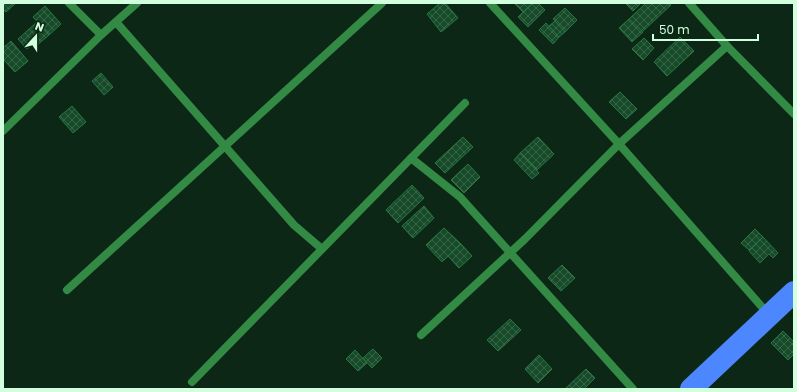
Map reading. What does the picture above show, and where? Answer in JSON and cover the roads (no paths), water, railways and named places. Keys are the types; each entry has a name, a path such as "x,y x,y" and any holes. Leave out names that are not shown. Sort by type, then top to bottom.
{"highway":[{"path":"691,389 794,292"}],"street":[{"path":"70,3 101,35"},
{"path":"3,131 101,35 137,3"},
{"path":"67,290 382,3"},
{"path":"490,3 619,144 769,316"},
{"path":"689,3 727,46 794,114"},
{"path":"116,22 294,225 322,250"},
{"path":"421,335 510,252 619,144 727,46"},
{"path":"192,382 465,103"},
{"path":"411,158 460,197 634,389"}]}
